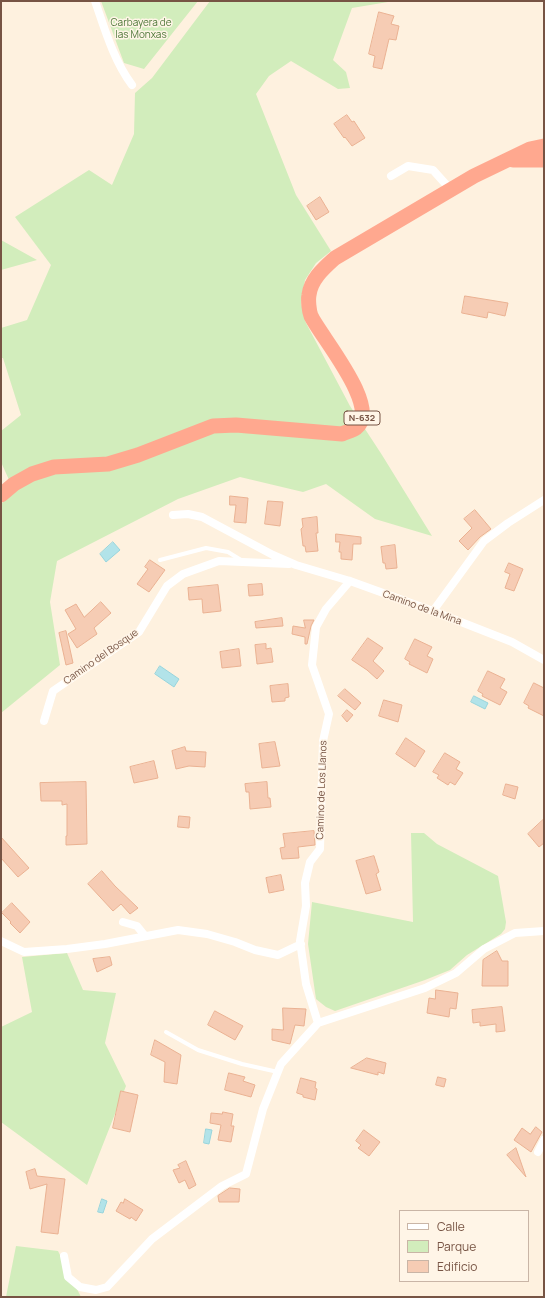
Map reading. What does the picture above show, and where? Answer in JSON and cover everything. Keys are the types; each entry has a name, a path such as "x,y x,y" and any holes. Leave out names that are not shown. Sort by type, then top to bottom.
{"highway":[{"name":"N-632","path":"1,495 14,484 32,474 54,467 108,464 138,455 213,426 236,425 342,434 356,428 363,416 361,401 354,385 310,314 309,295 313,283 321,271 335,258 474,176 510,160 530,149 544,146"},
{"name":"N-632","path":"510,160 544,160"}],"street":[{"path":"95,1 114,54 124,74 132,85"},
{"path":"391,176 408,166 433,170 451,190"},
{"path":"432,611 484,541 508,523 544,500"},
{"path":"173,515 188,514 202,517 273,555 296,565"},
{"name":"Camino del Bosque","path":"44,721 53,691 139,632 167,586 183,574 219,561 296,565"},
{"name":"Camino de la Mina","path":"296,565 350,581 432,611 512,642 544,660"},
{"name":"Camino de Los Llanos","path":"318,1023 306,984 301,944 306,906 304,883 310,862 320,849 323,741 329,714 312,665 316,627 326,609 350,581"},
{"path":"123,922 137,926 145,936"},
{"path":"1,941 24,952 67,949 105,944 178,930 207,934 235,942 255,950 278,955 301,944"},
{"path":"64,1256 68,1277 80,1287 96,1290 107,1287 152,1239 222,1186 246,1174 263,1109 281,1064 318,1023 425,988 456,973 484,949 515,933 544,931"},
{"path":"538,1152 544,1140"}],"lane":[{"path":"160,560 206,548 228,552 245,562"},
{"path":"166,1032 198,1050 242,1064 278,1072"}],"green space":[{"name":"Carbayera de las Monxas","path":"101,1 198,1 144,69 124,63"},
{"path":"210,1 394,1 352,8 333,60 346,72 350,88 338,89 291,61 269,76 256,94 296,195 331,251 316,263 305,280 301,303 306,323 350,406 432,536 375,519 326,484 303,492 240,477 178,499 57,561 50,602 60,665 1,713 1,504 14,491 1,462 1,431 21,415 3,358 1,358 1,328 27,320 51,265 15,217 89,170 112,185 134,134 135,93 152,78"},
{"path":"1,240 37,260 1,270"},
{"path":"411,833 424,833 437,844 498,876 506,922 505,929 501,934 467,955 450,970 335,1011 326,1007 316,999 308,944 312,902 413,922"},
{"path":"67,953 83,990 116,993 105,1043 126,1086 87,1185 1,1122 1,1027 32,1012 22,957"},
{"path":"16,1246 58,1251 81,1297 6,1297"}],"water":[{"path":"113,542 120,550 106,562 100,554"},
{"path":"160,666 179,679 174,687 155,674"},
{"path":"474,696 488,703 485,709 471,702"},
{"path":"206,1129 212,1130 209,1144 204,1143"},
{"path":"102,1199 107,1201 103,1213 98,1212"}],"building":[{"path":"379,12 394,16 391,24 399,26 396,40 389,39 382,69 373,67 375,56 369,54"},
{"path":"347,115 352,122 354,121 365,138 352,146 334,124"},
{"path":"320,197 329,212 316,220 307,206"},
{"path":"465,296 508,303 505,316 488,312 487,318 462,313"},
{"path":"230,496 248,498 246,523 234,522 236,505 230,505"},
{"path":"268,501 283,502 280,526 265,524"},
{"path":"475,510 491,529 480,537 468,550 459,541 472,528 464,519"},
{"path":"317,517 318,533 316,533 318,551 306,552 305,546 303,546 301,529 303,527 302,519"},
{"path":"336,534 361,537 361,544 353,544 352,560 341,559 341,552 339,552 340,542 336,542"},
{"path":"395,545 397,568 386,569 385,563 383,563 381,547"},
{"path":"150,560 165,570 149,592 137,584 148,569 145,567"},
{"path":"509,563 523,569 514,591 505,588 510,574 505,572"},
{"path":"262,584 263,595 249,596 248,585"},
{"path":"218,585 221,611 203,613 202,599 189,600 188,588"},
{"path":"101,602 111,613 94,628 97,634 77,648 68,634 76,629 65,610 76,604 84,617"},
{"path":"282,618 283,626 256,628 255,622"},
{"path":"304,620 314,620 307,644 305,644 305,637 292,634 293,626 305,628"},
{"path":"66,631 73,663 66,665 59,633"},
{"path":"368,638 383,648 373,661 384,671 377,679 352,660"},
{"path":"415,639 432,647 427,656 433,659 427,673 409,664 410,662 405,659"},
{"path":"266,644 266,649 271,648 273,662 257,664 255,645"},
{"path":"239,649 241,666 222,668 220,652"},
{"path":"488,671 505,679 500,688 507,692 500,705 482,696 483,694 478,691"},
{"path":"534,683 544,688 544,716 528,708 529,706 524,703"},
{"path":"288,684 289,697 285,698 285,701 272,702 270,686"},
{"path":"345,689 361,703 355,710 338,696"},
{"path":"384,700 402,705 398,722 379,716"},
{"path":"347,710 353,715 347,722 342,716"},
{"path":"406,738 425,751 415,767 396,754"},
{"path":"275,742 280,766 262,768 259,744"},
{"path":"185,747 186,751 206,752 205,767 189,766 176,769 172,751"},
{"path":"445,753 460,762 456,769 463,773 455,785 450,782 448,785 437,778 439,775 433,772"},
{"path":"154,761 158,778 134,783 130,767"},
{"path":"86,782 87,844 66,845 67,804 62,805 62,801 41,801 40,783"},
{"path":"267,782 268,798 270,798 271,807 250,809 249,792 246,792 245,784"},
{"path":"506,784 518,787 515,799 503,795"},
{"path":"179,816 190,817 189,828 178,827"},
{"path":"544,819 544,843 539,847 528,834"},
{"path":"314,831 315,845 298,847 299,858 282,859 280,848 285,847 283,834"},
{"path":"1,837 29,868 18,877 1,858"},
{"path":"374,856 379,872 376,874 381,890 366,894 356,861"},
{"path":"102,871 138,908 130,914 121,904 113,911 88,884"},
{"path":"281,875 284,890 269,893 266,878"},
{"path":"12,903 30,922 20,933 2,913"},
{"path":"497,951 502,961 508,961 508,986 482,986 483,960"},
{"path":"110,957 112,965 97,972 93,959"},
{"path":"436,990 458,993 456,1009 450,1008 449,1017 427,1013 429,998 435,999"},
{"path":"502,1007 505,1031 496,1032 496,1024 480,1026 480,1022 473,1023 472,1010"},
{"path":"283,1008 306,1009 304,1026 295,1025 290,1044 272,1040 272,1029 283,1030"},
{"path":"215,1011 243,1026 235,1040 208,1025"},
{"path":"155,1040 181,1055 177,1084 164,1082 165,1062 151,1055"},
{"path":"367,1058 386,1063 384,1074 378,1072 378,1075 351,1068"},
{"path":"229,1073 245,1077 243,1081 255,1085 251,1097 225,1090"},
{"path":"438,1077 446,1079 444,1087 436,1085"},
{"path":"301,1078 316,1082 315,1088 317,1089 315,1100 303,1097 303,1095 297,1093"},
{"path":"121,1091 138,1095 130,1132 113,1128"},
{"path":"223,1112 233,1114 231,1126 234,1126 231,1142 218,1140 221,1125 210,1123 211,1113 222,1114"},
{"path":"536,1127 542,1132 531,1152 514,1140 522,1128 530,1134"},
{"path":"364,1130 380,1142 369,1156 358,1148 361,1145 356,1141"},
{"path":"516,1148 526,1177 507,1155"},
{"path":"186,1161 196,1185 189,1189 185,1180 179,1183 173,1170 180,1168 178,1165"},
{"path":"35,1169 37,1176 65,1179 58,1234 41,1232 47,1184 30,1189 26,1172"},
{"path":"230,1188 240,1189 239,1202 219,1202 218,1196"},
{"path":"125,1199 143,1210 136,1221 131,1217 130,1219 116,1211 121,1202 123,1203"}]}
